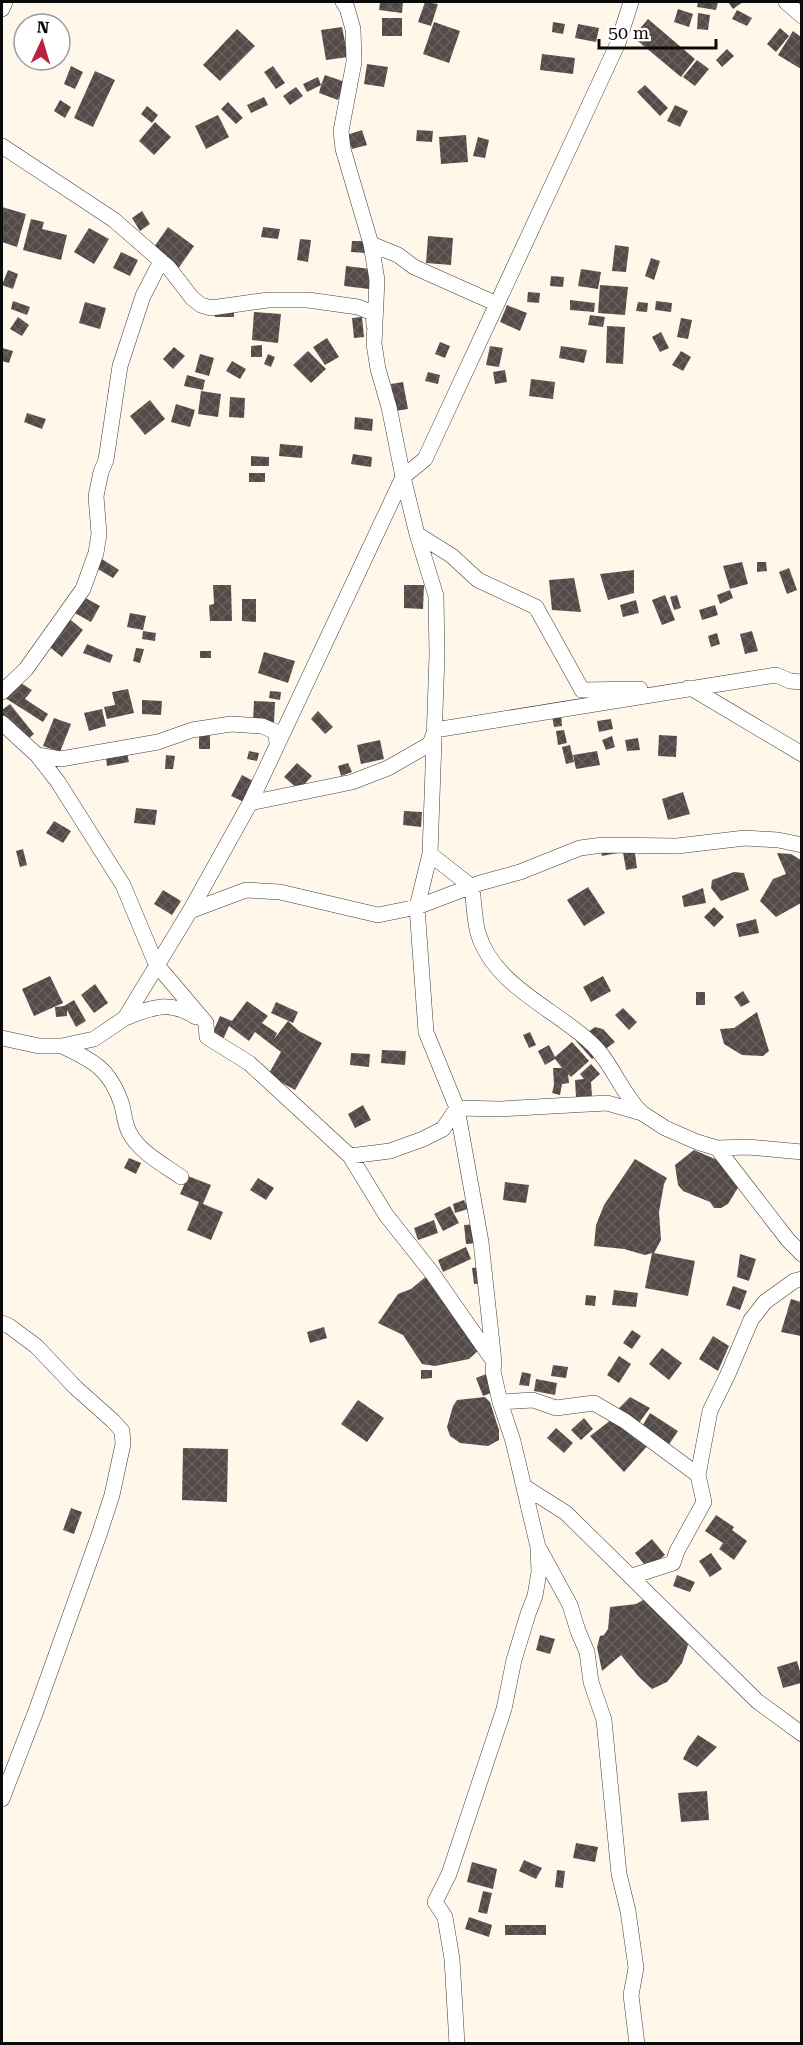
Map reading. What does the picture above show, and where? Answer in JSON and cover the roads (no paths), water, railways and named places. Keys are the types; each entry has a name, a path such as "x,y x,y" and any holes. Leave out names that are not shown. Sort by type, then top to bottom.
{"street":[{"path":"2,9 5,2"},
{"path":"343,2 353,29 354,62 341,131 343,149 371,244 377,280 375,344 378,369 389,407 417,534 436,596 437,655 430,854 417,907 426,1032 457,1108 481,1242 494,1362 493,1371 525,1487 538,1547 539,1572 535,1596 514,1660 504,1709 449,1875 435,1902 445,1917 452,1959 457,2043"},
{"path":"125,1018 190,911 250,803 403,477 425,459 618,43 630,2"},
{"path":"786,2 801,16"},
{"path":"2,146 114,220 169,268 192,298 201,305 210,308 268,300 308,300 358,307 373,313 375,329"},
{"path":"371,244 398,255 414,267 497,304"},
{"path":"2,692 26,669 83,589 96,553 99,534 96,496 106,460 120,366 143,296 161,261"},
{"path":"417,534 452,556 478,580 536,607 582,690 691,688 801,754"},
{"path":"435,730 776,675 790,681 801,682"},
{"path":"2,723 38,756 58,782 123,885 156,964 206,1023 207,1037 249,1063 350,1156 386,1215 432,1273 494,1362"},
{"path":"38,756 62,759 158,742 192,730 231,724 262,726 276,732 277,744"},
{"path":"250,803 352,782 388,768 430,744 435,730"},
{"path":"190,911 246,890 280,892 378,915 417,907 480,883 548,862 580,848 603,845 677,846 745,837 801,845"},
{"path":"430,854 472,887 478,933 488,954 506,976 531,999 593,1044 642,1113"},
{"path":"2,1038 39,1046 62,1046 94,1039 125,1018 148,1008 165,1005 181,1008 206,1023"},
{"path":"62,1046 93,1061 111,1081 129,1132 138,1145 181,1178"},
{"path":"457,1108 607,1103 642,1113 665,1128 717,1148 748,1147 801,1152"},
{"path":"350,1156 390,1151 423,1139 443,1129 457,1108"},
{"path":"717,1148 801,1254"},
{"path":"633,1576 673,1563 677,1551 704,1502 698,1475 710,1411 751,1320 765,1302 794,1281 801,1279"},
{"path":"2,1323 36,1346 76,1388 113,1421 122,1431 123,1444 112,1495 99,1535 2,1799"},
{"path":"500,1401 532,1400 556,1408 594,1403 625,1422 698,1475"},
{"path":"525,1487 566,1513 633,1576 758,1701 801,1734"},
{"path":"538,1547 570,1605 587,1652 591,1682 604,1720 619,1874 628,1911 636,1968 631,1995 637,2043"}]}
